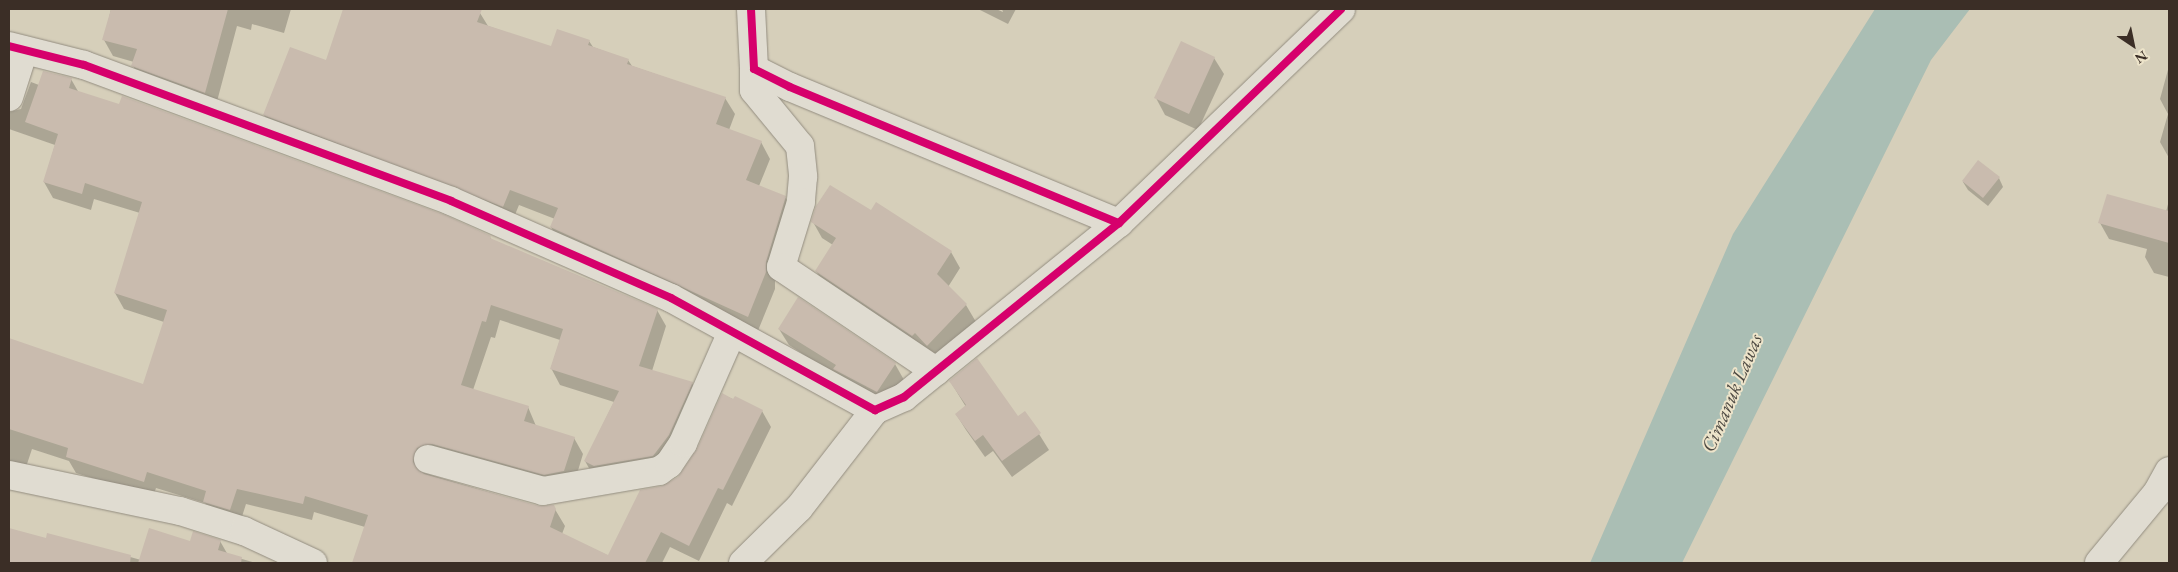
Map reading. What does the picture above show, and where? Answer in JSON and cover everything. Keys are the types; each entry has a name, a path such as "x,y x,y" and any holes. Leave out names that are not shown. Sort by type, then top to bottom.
{"street":[{"path":"751,9 754,90 800,146 804,177 800,202 781,267 936,371"},
{"path":"743,563 799,508 875,410 904,397 1119,223 1341,9"},
{"path":"9,96 16,48 84,65 451,201 671,298 875,410"},
{"path":"754,68 790,87 1119,223"},
{"path":"428,459 543,491 659,471 668,464 683,443 732,332"},
{"path":"2099,563 2156,493 2169,471"},
{"path":"9,475 180,510 244,531 280,556 312,563"}],"water":[{"name":"Cimanuk Lawas","path":"1875,9 1970,9 1931,60 1682,563 1590,563 1733,234"}],"building":[{"path":"111,9 228,9 205,93 131,66 137,49 102,40"},
{"path":"343,9 482,9 477,22 551,46 557,29 590,40 588,45 629,59 627,64 726,97 716,124 762,141 746,180 786,196 766,262 766,272 748,317 550,227 558,208 510,190 503,207 263,115 290,47 326,60"},
{"path":"1181,41 1215,57 1189,114 1154,98"},
{"path":"43,71 72,78 69,88 119,104 122,96 445,215 491,236 490,238 658,309 639,366 693,382 669,435 653,456 594,466 584,461 619,391 550,369 563,329 491,305 486,322 482,321 461,385 529,406 524,421 575,437 564,471 544,475 432,444 417,448 413,462 424,474 539,506 554,505 556,509 550,527 608,555 640,490 662,486 678,477 697,449 722,393 733,399 735,396 763,410 723,490 718,488 689,546 661,532 645,563 352,563 368,515 305,496 303,504 237,489 230,510 203,502 206,491 147,472 144,482 66,457 68,448 9,429 9,338 143,384 167,310 114,293 142,202 85,183 82,194 43,182 58,134 25,122"},
{"path":"1978,160 2000,177 1983,198 1962,181"},
{"path":"830,185 871,210 876,202 952,251 937,274 967,304 927,346 915,333 912,336 815,271 836,238 811,222 816,206"},
{"path":"2107,194 2169,211 2169,243 2098,223"},
{"path":"798,297 896,363 877,392 833,369 836,365 778,329"},
{"path":"977,358 1018,416 1025,411 1041,433 1002,461 983,435 975,441 955,414 966,405 949,381"},
{"path":"9,528 46,538 47,533 131,555 130,563 9,563"},
{"path":"149,528 190,541 193,531 221,540 218,550 242,557 241,563 138,563"}],"cycle path":[{"path":"751,9 754,69 790,87 1119,223"},
{"path":"9,46 84,65 451,201 671,298 875,410 904,397 1119,223 1341,9"}]}
